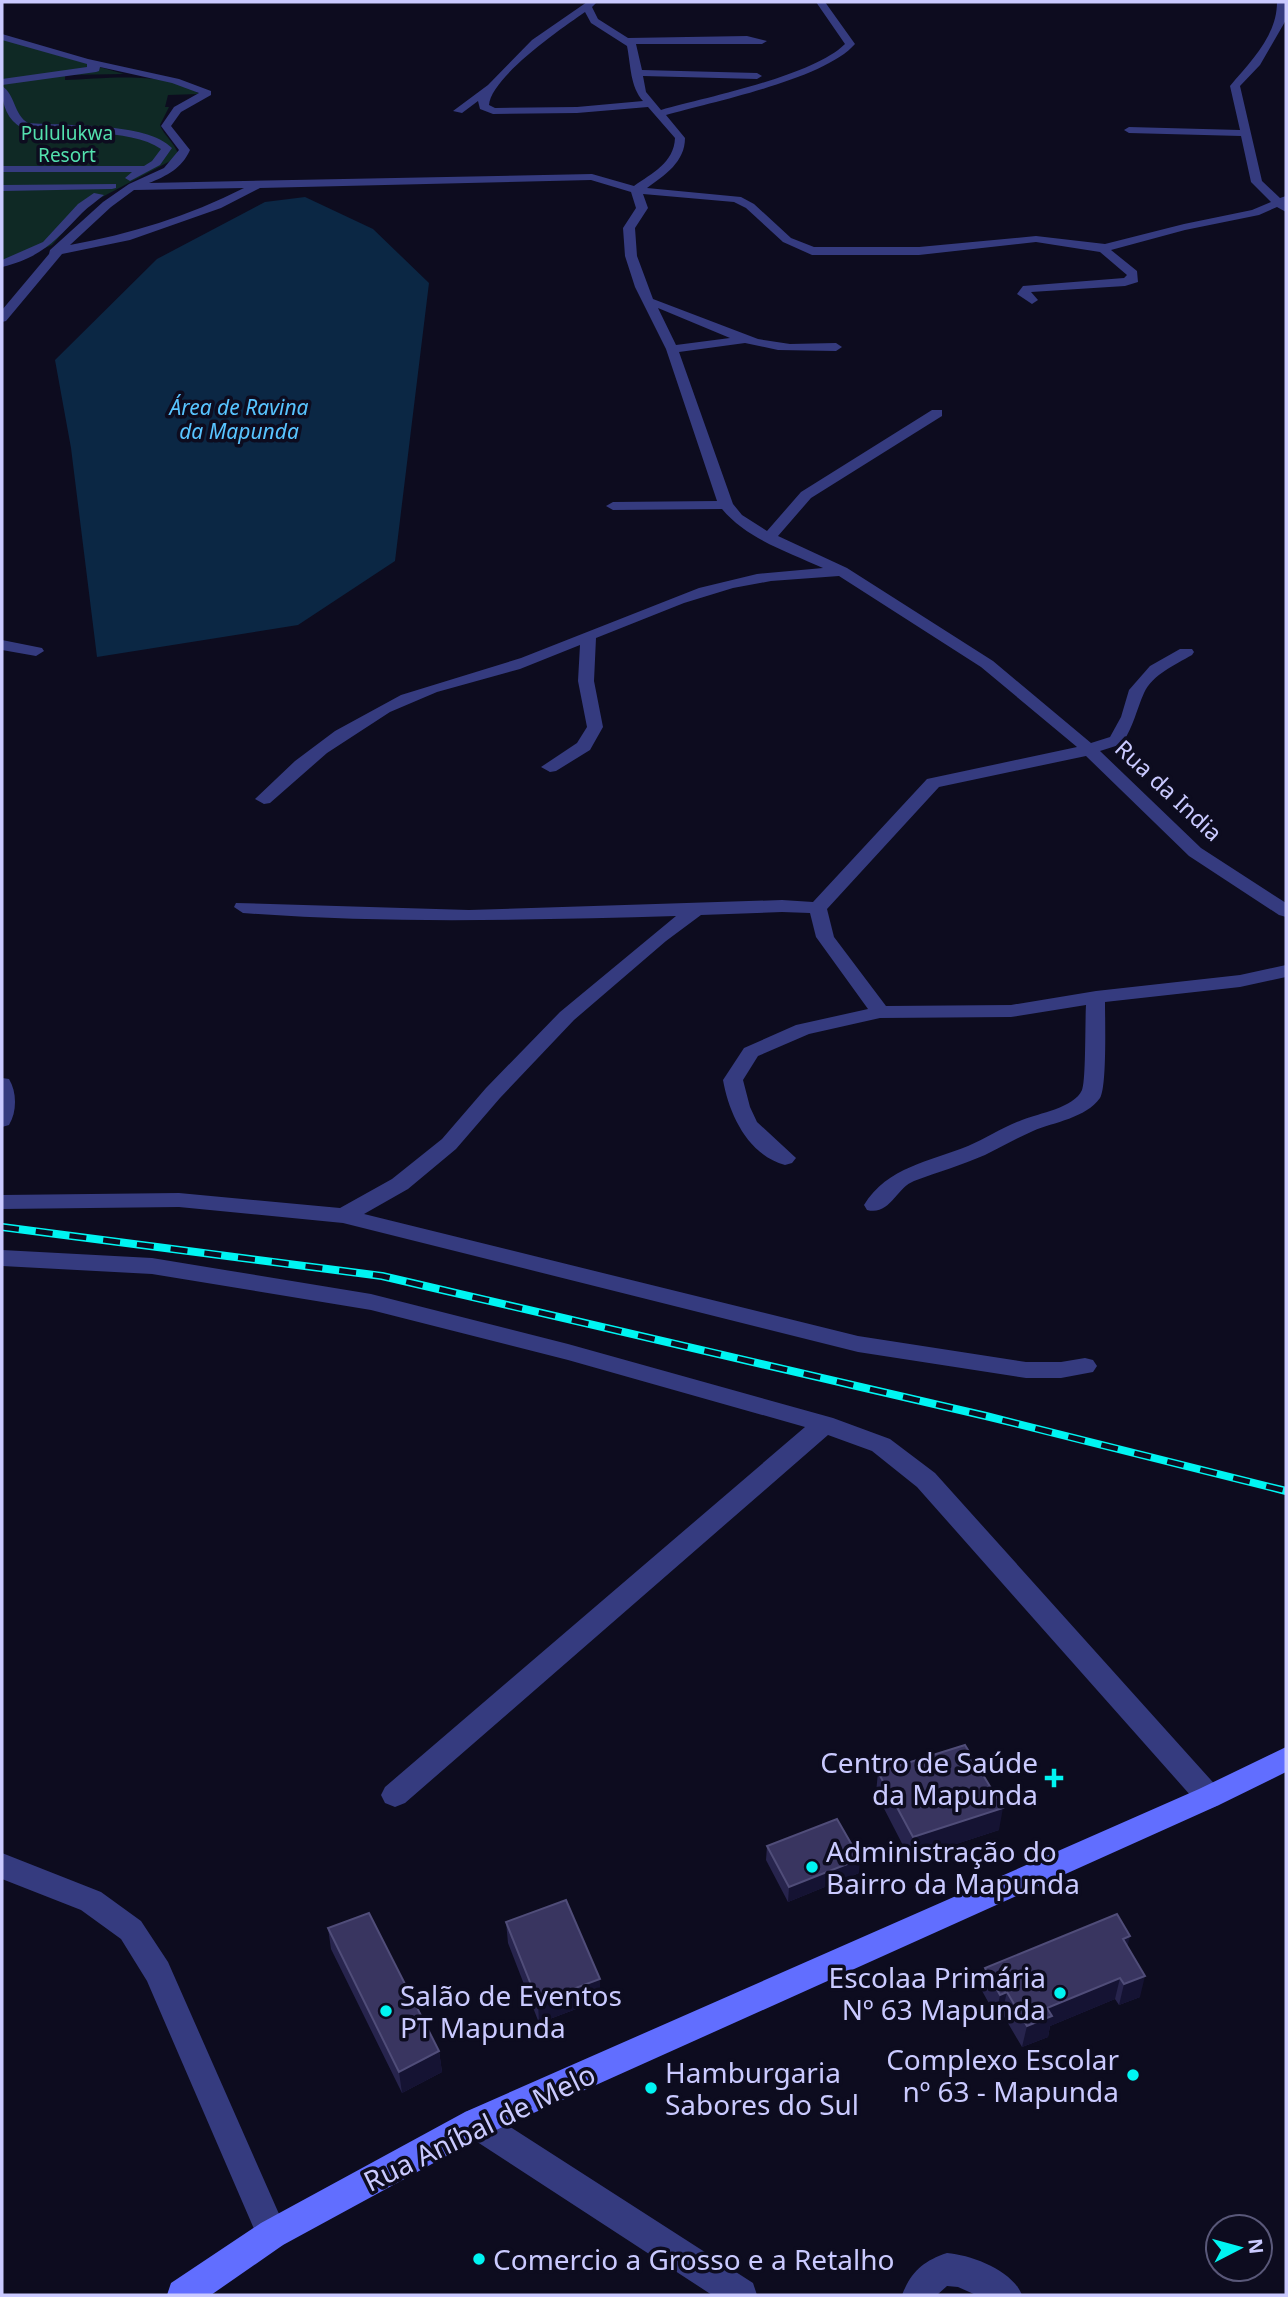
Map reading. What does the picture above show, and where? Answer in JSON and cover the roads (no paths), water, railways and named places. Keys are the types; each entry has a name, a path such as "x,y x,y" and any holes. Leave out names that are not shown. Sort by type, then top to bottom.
{"street":[{"path":"661,113 787,78 841,53 850,44 821,2"},
{"path":"1282,2 1282,19 1257,63 1235,86 1257,182 1283,204"},
{"path":"649,104 577,110 493,111 484,107 483,102 492,87 526,50 590,3 594,21 629,41 747,38 762,41"},
{"path":"2,39 96,69 2,82"},
{"path":"2,39 205,90 207,93 181,105 170,114 166,126 172,137 185,150 182,158 169,169 132,187 95,212 55,252 2,318"},
{"path":"629,41 635,52 635,73 641,93 680,138 681,148 676,158 636,190"},
{"path":"635,73 757,76"},
{"path":"458,111 492,87"},
{"path":"2,89 17,121 26,126 142,135 163,143 167,148 163,155 146,169 85,202 42,248 2,264"},
{"path":"1129,130 1245,133"},
{"path":"2,169 146,169"},
{"path":"132,187 592,177 636,190 737,199 750,206 788,240 812,251 919,251 1036,239 1105,248 1283,204"},
{"path":"2,271 55,252 126,238 217,206 261,184"},
{"path":"2,188 113,186"},
{"path":"613,506 726,505 672,349 648,301 631,256 629,228 642,208 636,190"},
{"path":"1032,300 1023,294 1027,289 1125,282 1134,279 1133,274 1107,254 1105,248"},
{"path":"648,301 679,310 746,340"},
{"path":"672,349 746,340 809,348 836,347"},
{"path":"770,536 806,495 937,413"},
{"name":"Rua da India","path":"726,505 755,531 842,571 987,664 1090,750 1195,852 1286,911"},
{"path":"264,799 302,762 344,731 386,708 430,689 487,675 730,584 772,576 842,571"},
{"path":"550,767 584,746 595,727 586,681 588,636"},
{"path":"2,645 36,651"},
{"path":"818,908 933,783 1090,750 1116,740 1129,717 1137,690 1156,669 1186,652"},
{"path":"243,907 309,913 416,915 782,906 818,908"},
{"path":"818,908 825,937 880,1012"},
{"path":"343,1216 400,1184 449,1144 493,1093 567,1016 659,937 696,910"},
{"path":"785,1158 756,1137 737,1108 733,1080 751,1052 803,1029 880,1012 1011,1011 1096,997 1240,981 1286,971"},
{"path":"875,1205 902,1178 1074,1108 1091,1095 1096,1081 1093,1056 1096,997"},
{"path":"2,1084 5,1113 2,1119"},
{"path":"2,1202 179,1200 343,1216 858,1344 1026,1370 1061,1370 1085,1366"},
{"path":"2,1258 152,1266 371,1302 568,1352 825,1424 881,1445 926,1480 1209,1797"},
{"path":"396,1795 825,1424"},
{"name":"Rua Aníbal de Melo","path":"183,2295 272,2234 476,2123 1209,1797 1283,1767"},
{"path":"2,1866 91,1901 131,1930 158,1972 272,2234"},
{"path":"476,2123 741,2295"},
{"path":"918,2295 926,2278 946,2268 969,2273 1006,2295"}],"water":[{"name":"Área de Ravina da Mapunda","path":"305,197 373,229 429,283 395,561 298,625 97,657 71,448 55,360 157,259 265,202"}],"railway":[{"path":"2,1227 382,1276 986,1416 1286,1491"}],"place":[{"name":"Centro de Saúde da Mapunda","path":"1054,1778"},
{"name":"Administração do Bairro da Mapunda","path":"812,1867"},
{"name":"Escolaa Primária Nº 63 Mapunda","path":"1060,1993"},
{"name":"Salão de Eventos PT Mapunda","path":"386,2011"},
{"name":"Complexo Escolar nº 63 - Mapunda","path":"1133,2075"},
{"name":"Hamburgaria Sabores do Sul","path":"651,2088"},
{"name":"Comercio a Grosso e a Retalho","path":"479,2259"}],"park label":[{"name":"Pululukwa Resort","path":"67,144"}]}
